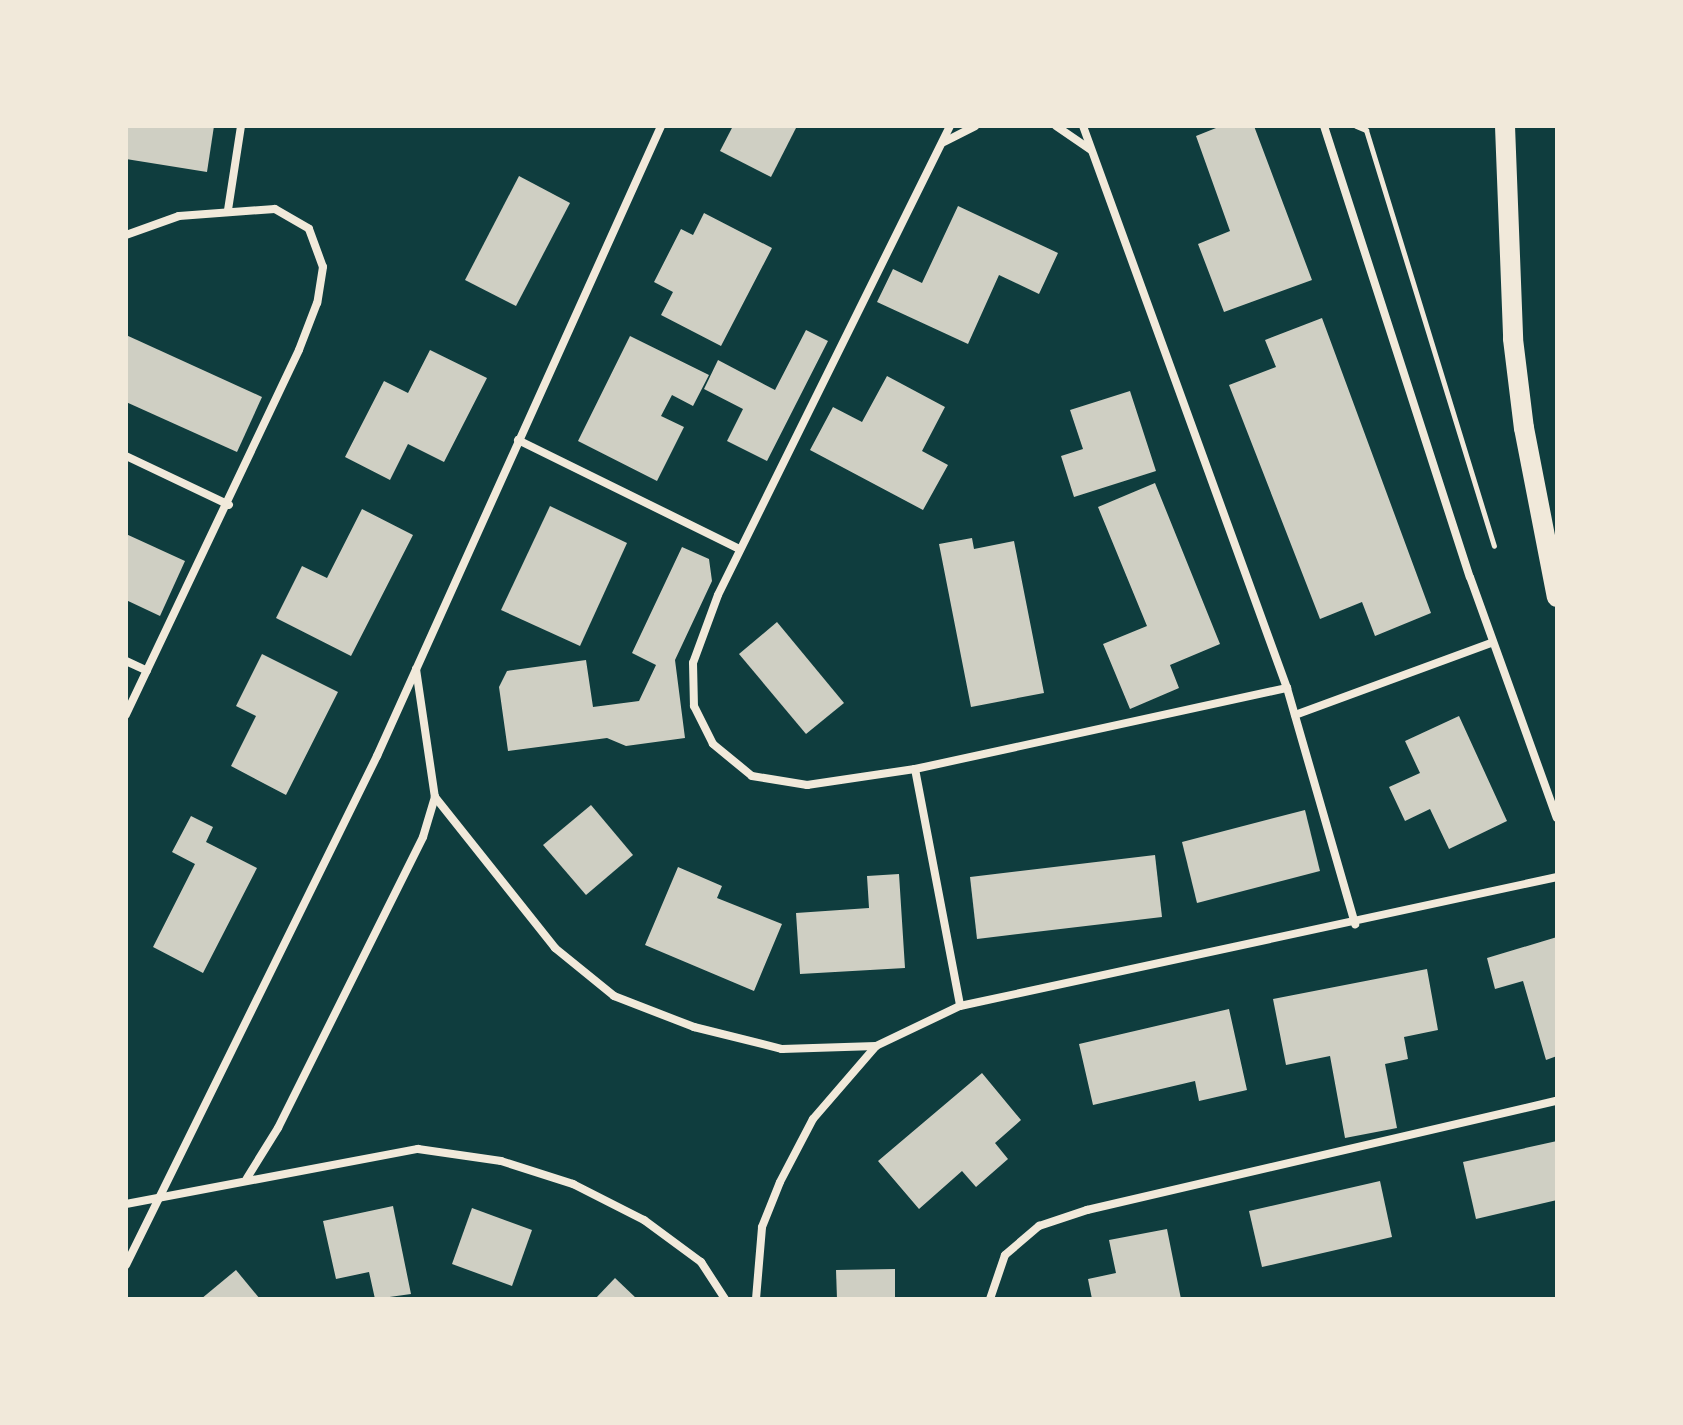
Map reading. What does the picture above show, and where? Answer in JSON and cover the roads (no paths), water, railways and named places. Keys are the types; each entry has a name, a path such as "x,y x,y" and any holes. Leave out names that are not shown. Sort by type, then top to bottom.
{"main road":[{"path":"1505,126 1513,339 1524,428 1557,597"}],"street":[{"path":"228,210 241,126"},
{"path":"126,1265 416,669 661,126"},
{"path":"950,126 740,549 693,663 694,706 713,744 752,776 807,785 915,769 1287,688"},
{"path":"942,143 975,126"},
{"path":"1056,126 1091,150"},
{"path":"1083,126 1287,688 1355,924"},
{"path":"1324,126 1493,642 1557,818"},
{"path":"126,235 179,216 228,210 275,209 309,229 323,267 317,303 299,350 229,505 126,715"},
{"path":"518,440 740,549"},
{"path":"126,456 229,505"},
{"path":"1295,715 1493,642"},
{"path":"126,661 147,671"},
{"path":"247,1178 278,1128 423,837 435,797 416,669"},
{"path":"915,769 960,1006"},
{"path":"435,797 555,948 614,996 694,1027 782,1049 876,1046 960,1006 1355,924 1557,877"},
{"path":"756,1299 762,1227 780,1182 813,1119 876,1046"},
{"path":"990,1299 1005,1255 1039,1226 1557,1101"},
{"path":"126,1204 247,1178 418,1149 501,1161 573,1184 644,1220 701,1262 725,1299"}]}
